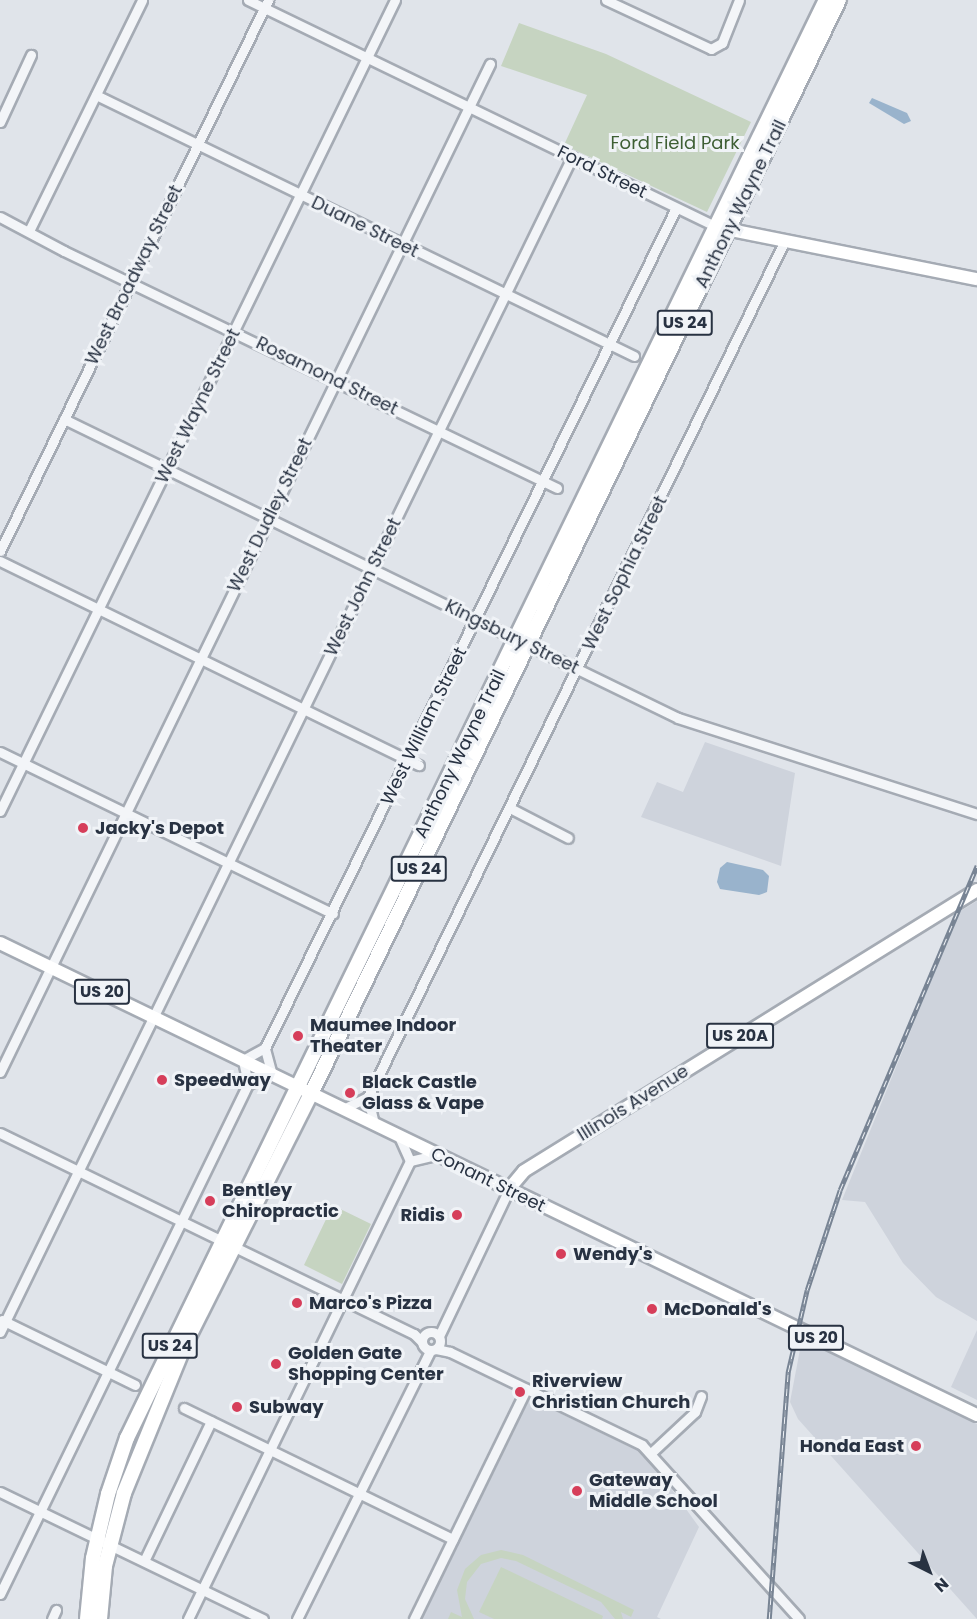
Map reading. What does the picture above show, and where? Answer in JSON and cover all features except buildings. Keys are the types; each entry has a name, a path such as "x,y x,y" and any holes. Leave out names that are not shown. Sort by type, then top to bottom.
{"highway":[{"name":"Anthony Wayne Trail","path":"723,229 826,0"},
{"name":"Anthony Wayne Trail","path":"87,1619 127,1438 228,1244 304,1091 723,229 839,0"},
{"name":"Anthony Wayne Trail","path":"99,1619 103,1542"}],"main road":[{"name":"Ford Street","path":"723,229 977,279"},
{"name":"Illinois Avenue","path":"509,1189 524,1171 977,890"},
{"name":"Conant Street","path":"0,943 977,1415"}],"street":[{"path":"29,231 142,0"},
{"name":"Ford Street","path":"248,0 266,4 367,58 723,229"},
{"name":"West Wayne Street","path":"0,811 395,0"},
{"path":"606,0 708,49 720,45 739,0"},
{"name":"West Broadway Street","path":"0,551 266,4"},
{"path":"0,122 32,55"},
{"name":"West Dudley Street","path":"0,1072 490,64"},
{"name":"Duane Street","path":"96,95 634,356"},
{"name":"West John Street","path":"0,1332 3,1320 154,1017 572,157"},
{"name":"West William Street","path":"265,1048 333,914 676,208"},
{"name":"Rosamond Street","path":"0,217 64,251 131,281 556,488"},
{"name":"West Sophia Street","path":"368,1097 784,242"},
{"name":"Kingsbury Street","path":"64,419 678,718 977,814"},
{"path":"0,561 419,765"},
{"path":"0,752 333,914"},
{"path":"510,808 568,838"},
{"path":"0,1594 248,1084 243,1060 265,1048 272,1075 248,1084"},
{"path":"343,1109 368,1097 374,1124"},
{"path":"0,1133 431,1342 651,1452 799,1619"},
{"path":"399,1137 410,1161"},
{"path":"410,1161 437,1155"},
{"path":"188,1619 410,1161"},
{"path":"297,1619 422,1360 509,1189"},
{"path":"3,1320 135,1385"},
{"path":"414,1619 526,1389"},
{"path":"651,1452 695,1412 701,1396"},
{"path":"184,1407 453,1539"},
{"path":"144,1561 211,1421"},
{"path":"0,1492 263,1619"}],"shaded area":[{"path":"705,742 795,773 781,866 641,817 657,782 683,792"},
{"path":"977,901 977,1321 936,1297 903,1263 865,1202 842,1200 959,912"},
{"path":"977,1330 977,1400 951,1387"},
{"path":"802,1339 977,1424 977,1619 798,1419 790,1402"},
{"name":"Gateway Middle School","path":"526,1397 647,1455 699,1527 657,1617 661,1619 420,1619"}],"green space":[{"name":"Ford Field Park","path":"519,23 606,54 751,122 707,212 564,145 587,95 501,66"},
{"path":"328,1203 371,1224 342,1284 304,1265 330,1211 325,1209"},
{"path":"501,1550 523,1555 634,1610 631,1617 621,1612 623,1619 615,1619 601,1602 516,1561 501,1558 481,1564 467,1582 465,1599 474,1619 448,1619 451,1612 462,1617 457,1590 465,1569 481,1555"},
{"path":"501,1567 603,1616 602,1619 494,1619 479,1612"}],"water":[{"path":"872,98 907,113 911,121 904,124 869,103"},
{"path":"727,862 763,870 769,876 767,892 759,895 720,889 717,882 720,868"}],"railway":[{"path":"769,1619 788,1372 807,1290 840,1190 977,866"}],"place":[{"name":"Jacky's Depot","path":"83,828"},
{"name":"Maumee Indoor Theater","path":"298,1036"},
{"name":"Speedway","path":"162,1080"},
{"name":"Black Castle Glass & Vape","path":"350,1093"},
{"name":"Bentley Chiropractic","path":"210,1201"},
{"name":"Ridis","path":"457,1215"},
{"name":"Wendy's","path":"561,1254"},
{"name":"Marco's Pizza","path":"297,1303"},
{"name":"McDonald's","path":"652,1309"},
{"name":"Golden Gate Shopping Center","path":"276,1364"},
{"name":"Riverview Christian Church","path":"520,1392"},
{"name":"Subway","path":"237,1407"},
{"name":"Honda East","path":"916,1446"},
{"name":"Gateway Middle School","path":"577,1491"}]}
